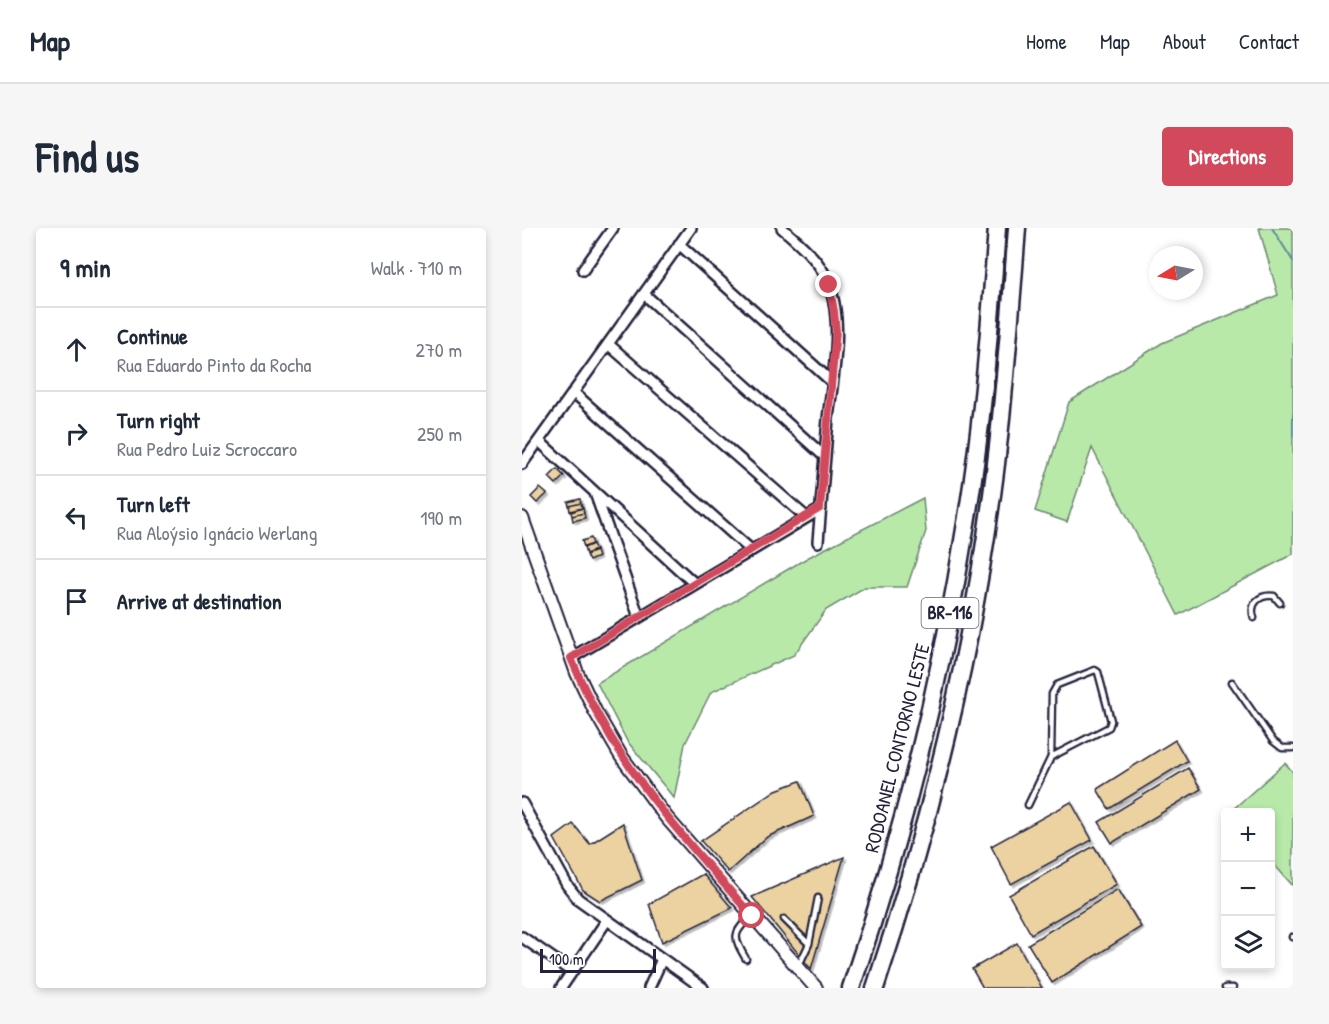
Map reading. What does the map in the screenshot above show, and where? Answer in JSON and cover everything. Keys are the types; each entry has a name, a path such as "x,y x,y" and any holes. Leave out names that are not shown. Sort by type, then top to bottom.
{"highway":[{"name":"RODOANEL CONTORNO LESTE","path":"851,988 900,831 933,697 951,608 974,473 985,376 996,228"},
{"name":"BR-116","path":"875,988 916,857 967,638 995,474 1017,228"}],"main road":[{"path":"522,518 571,658 607,733 634,776 666,817 816,988"}],"street":[{"path":"583,270 613,228"},
{"path":"522,464 691,228"},
{"path":"782,228 818,263 829,285 835,321 818,542"},
{"path":"679,244 832,382"},
{"path":"644,294 825,456"},
{"path":"608,344 806,517"},
{"path":"573,392 751,550"},
{"path":"539,441 695,584"},
{"path":"594,491 639,617"},
{"path":"571,658 820,508"},
{"path":"522,803 572,892 584,905 703,988"},
{"path":"561,988 606,920"},
{"path":"522,937 572,970"},
{"path":"649,988 663,959"}],"lane":[{"path":"1254,618 1252,611 1254,604 1260,598 1267,595 1274,596 1280,603"},
{"path":"1028,805 1051,757 1052,694 1058,685 1095,670 1098,672 1111,721 1109,727 1051,757"},
{"path":"1232,682 1273,741 1282,748 1293,748"},
{"path":"797,967 803,959 808,944 818,898"},
{"path":"746,959 735,938 743,924 752,916"},
{"path":"784,920 808,944"},
{"path":"1225,988 1233,988"}],"green space":[{"path":"1259,228 1292,228 1293,231 1293,554 1178,615 1092,448 1067,522 1035,511 1069,402 1162,343 1278,295"},
{"path":"923,498 926,531 907,587 865,587 826,610 794,655 711,692 685,744 674,798 627,741 597,683 807,558"},
{"path":"1285,763 1293,772 1293,886 1275,866 1275,808 1234,808"}],"building":[{"path":"557,469 564,476 556,484 549,477"},
{"path":"540,488 547,494 537,503 531,497"},
{"path":"580,499 581,503 569,506 568,502"},
{"path":"581,503 582,508 570,511 569,506"},
{"path":"583,508 584,513 572,516 571,512"},
{"path":"584,513 585,518 573,521 572,516"},
{"path":"591,538 593,544 584,547 582,541"},
{"path":"593,544 596,550 586,554 584,548"},
{"path":"596,551 598,557 589,561 586,555"},
{"path":"1175,740 1187,761 1109,809 1097,789"},
{"path":"1188,768 1201,789 1112,843 1099,822"},
{"path":"800,781 814,816 767,837 728,872 701,841 776,790"},
{"path":"1071,802 1092,840 1011,884 991,846"},
{"path":"623,823 642,880 600,901 583,890 554,838 573,824 590,844"},
{"path":"1094,846 1117,884 1031,934 1009,895"},
{"path":"844,857 811,969 752,897"},
{"path":"703,874 732,908 662,942 649,904"},
{"path":"1118,889 1141,927 1052,983 1028,944"},
{"path":"1017,943 1042,988 983,988 972,969"}],"waterway":[{"path":"1272,228 1293,261"},
{"path":"1293,414 1293,436"}],"route":[{"path":"752,916 666,817 634,776 607,733 571,658 820,508 836,331 829,285"}]}
